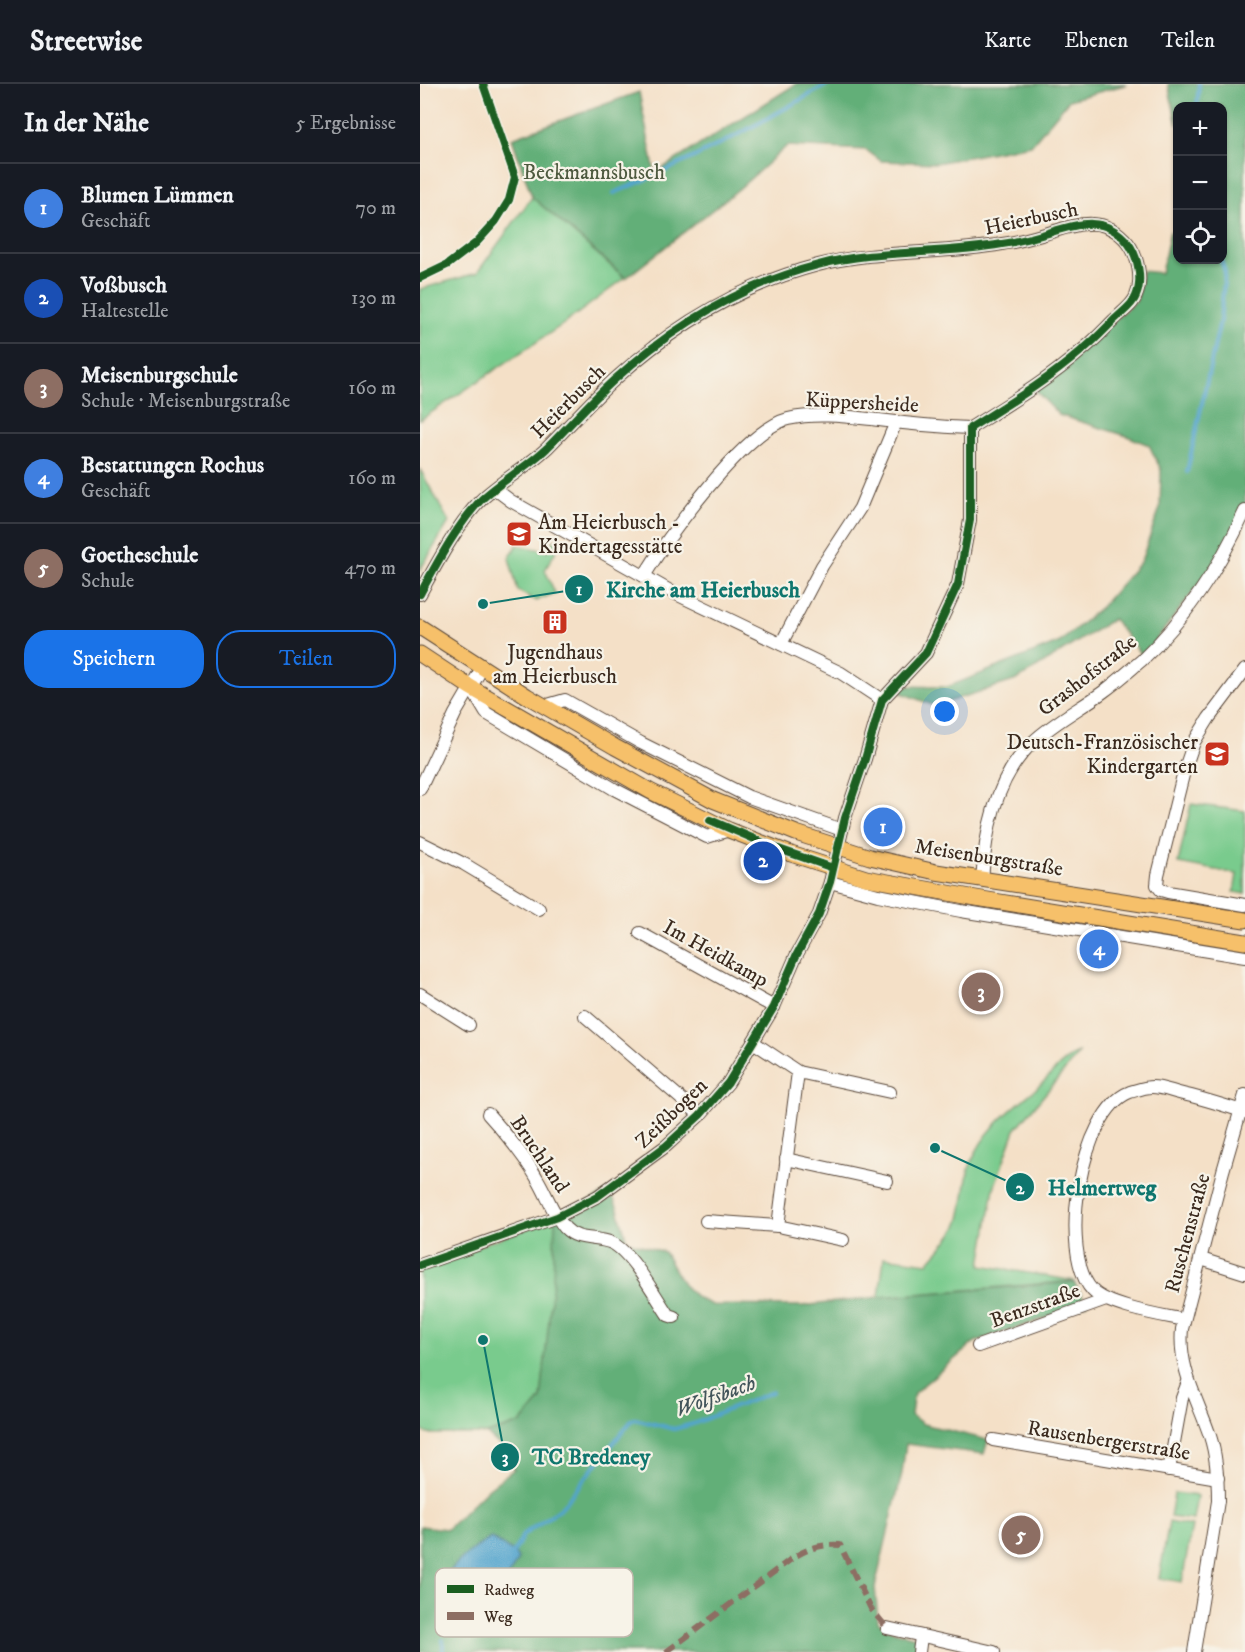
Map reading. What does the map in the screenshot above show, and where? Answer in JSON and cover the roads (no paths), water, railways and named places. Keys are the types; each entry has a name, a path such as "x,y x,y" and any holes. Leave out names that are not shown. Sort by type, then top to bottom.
{"main road":[{"name":"Meisenburgstraße","path":"420,627 544,706 615,747 713,800 796,833 870,857 982,880 1073,892 1245,920"},
{"name":"Meisenburgstraße","path":"420,654 470,687 650,791 729,830 831,875 866,878 1245,942"}],"street":[{"name":"Heierbusch","path":"420,594 468,514 495,489 528,465 614,380 641,357 721,303 763,282 845,259 912,251 978,248 1020,241 1085,223 1111,229 1122,237 1130,246 1139,274 1136,298 1082,351 1033,388 970,428"},
{"name":"Küppersheide","path":"644,576 708,488 766,429 789,419 807,417 846,417 970,428"},
{"path":"781,644 822,566 860,507 897,422"},
{"path":"837,846 882,700 926,653 958,584 970,520 970,428"},
{"path":"495,489 511,501 644,576 703,608 841,673 882,700"},
{"name":"Grashofstraße","path":"982,880 983,860 994,808 1006,777 1017,760 1031,743 1047,730 1124,676 1173,628 1210,577 1245,511"},
{"path":"420,789 454,714 483,668"},
{"path":"1245,670 1194,742 1184,771 1157,885 1161,890 1168,892 1245,905"},
{"path":"544,706 565,700 641,743 749,797 842,830"},
{"path":"420,842 464,864 539,909"},
{"name":"Zeißbogen","path":"420,1264 557,1217 598,1196 666,1146 700,1115 728,1083 774,1007 796,956 819,914 837,846"},
{"name":"Meisenburgstraße","path":"831,875 878,895 961,911 1245,957"},
{"name":"Im Heidkamp","path":"640,933 774,1007"},
{"path":"420,994 469,1025"},
{"path":"585,1016 700,1115"},
{"path":"753,1042 798,1072 890,1092"},
{"path":"778,1226 798,1072"},
{"path":"1184,1320 1106,1300 1093,1290 1081,1271 1075,1223 1078,1187 1083,1165 1094,1136 1109,1108 1127,1093 1152,1087 1243,1111"},
{"name":"Ruschenstraße","path":"1194,1652 1218,1501 1218,1478 1210,1438 1188,1382 1180,1342 1222,1171 1243,1111 1245,1095"},
{"name":"Bruchland","path":"488,1114 537,1177 557,1217"},
{"path":"786,1159 887,1181"},
{"path":"557,1217 570,1232 578,1237 607,1242 619,1249 640,1273 668,1315 674,1317"},
{"path":"706,1221 778,1226 843,1240"},
{"path":"1201,1259 1245,1273"},
{"name":"Benzstraße","path":"978,1346 1106,1300"},
{"name":"Ruschenstraße","path":"1169,1470 1182,1398 1188,1382"},
{"name":"Rausenbergerstraße","path":"993,1440 1218,1478"},
{"path":"887,1628 994,1652"},
{"path":"919,1652 921,1636"}],"water":[{"path":"491,1538 514,1552 518,1559 513,1568 453,1568"}],"waterway":[{"path":"614,193 723,142 828,84"},
{"path":"1197,102 1199,84"},
{"path":"1187,472 1220,321 1225,272 1222,264"},
{"name":"Wolfsbach","path":"514,1552 523,1535 561,1508 632,1420 674,1429 693,1424 772,1392"},
{"name":"Wolfsbach","path":"443,1640 443,1652"}],"place":[{"name":"Am Heierbusch - Kindertagesstätte","path":"519,534"},
{"name":"Kirche am Heierbusch","path":"483,604"},
{"name":"Jugendhaus am Heierbusch","path":"555,622"},
{"name":"Deutsch-Französischer Kindergarten","path":"1217,754"},
{"name":"Blumen Lümmen","path":"883,827"},
{"name":"Voßbusch","path":"763,861"},
{"name":"Bestattungen Rochus","path":"1099,949"},
{"name":"Meisenburgschule","path":"981,992"},
{"name":"Helmertweg","path":"935,1148"},
{"name":"TC Bredeney","path":"483,1340"},
{"name":"Goetheschule","path":"1021,1535"}],"park label":[{"name":"Beckmannsbusch","path":"594,172"}]}
